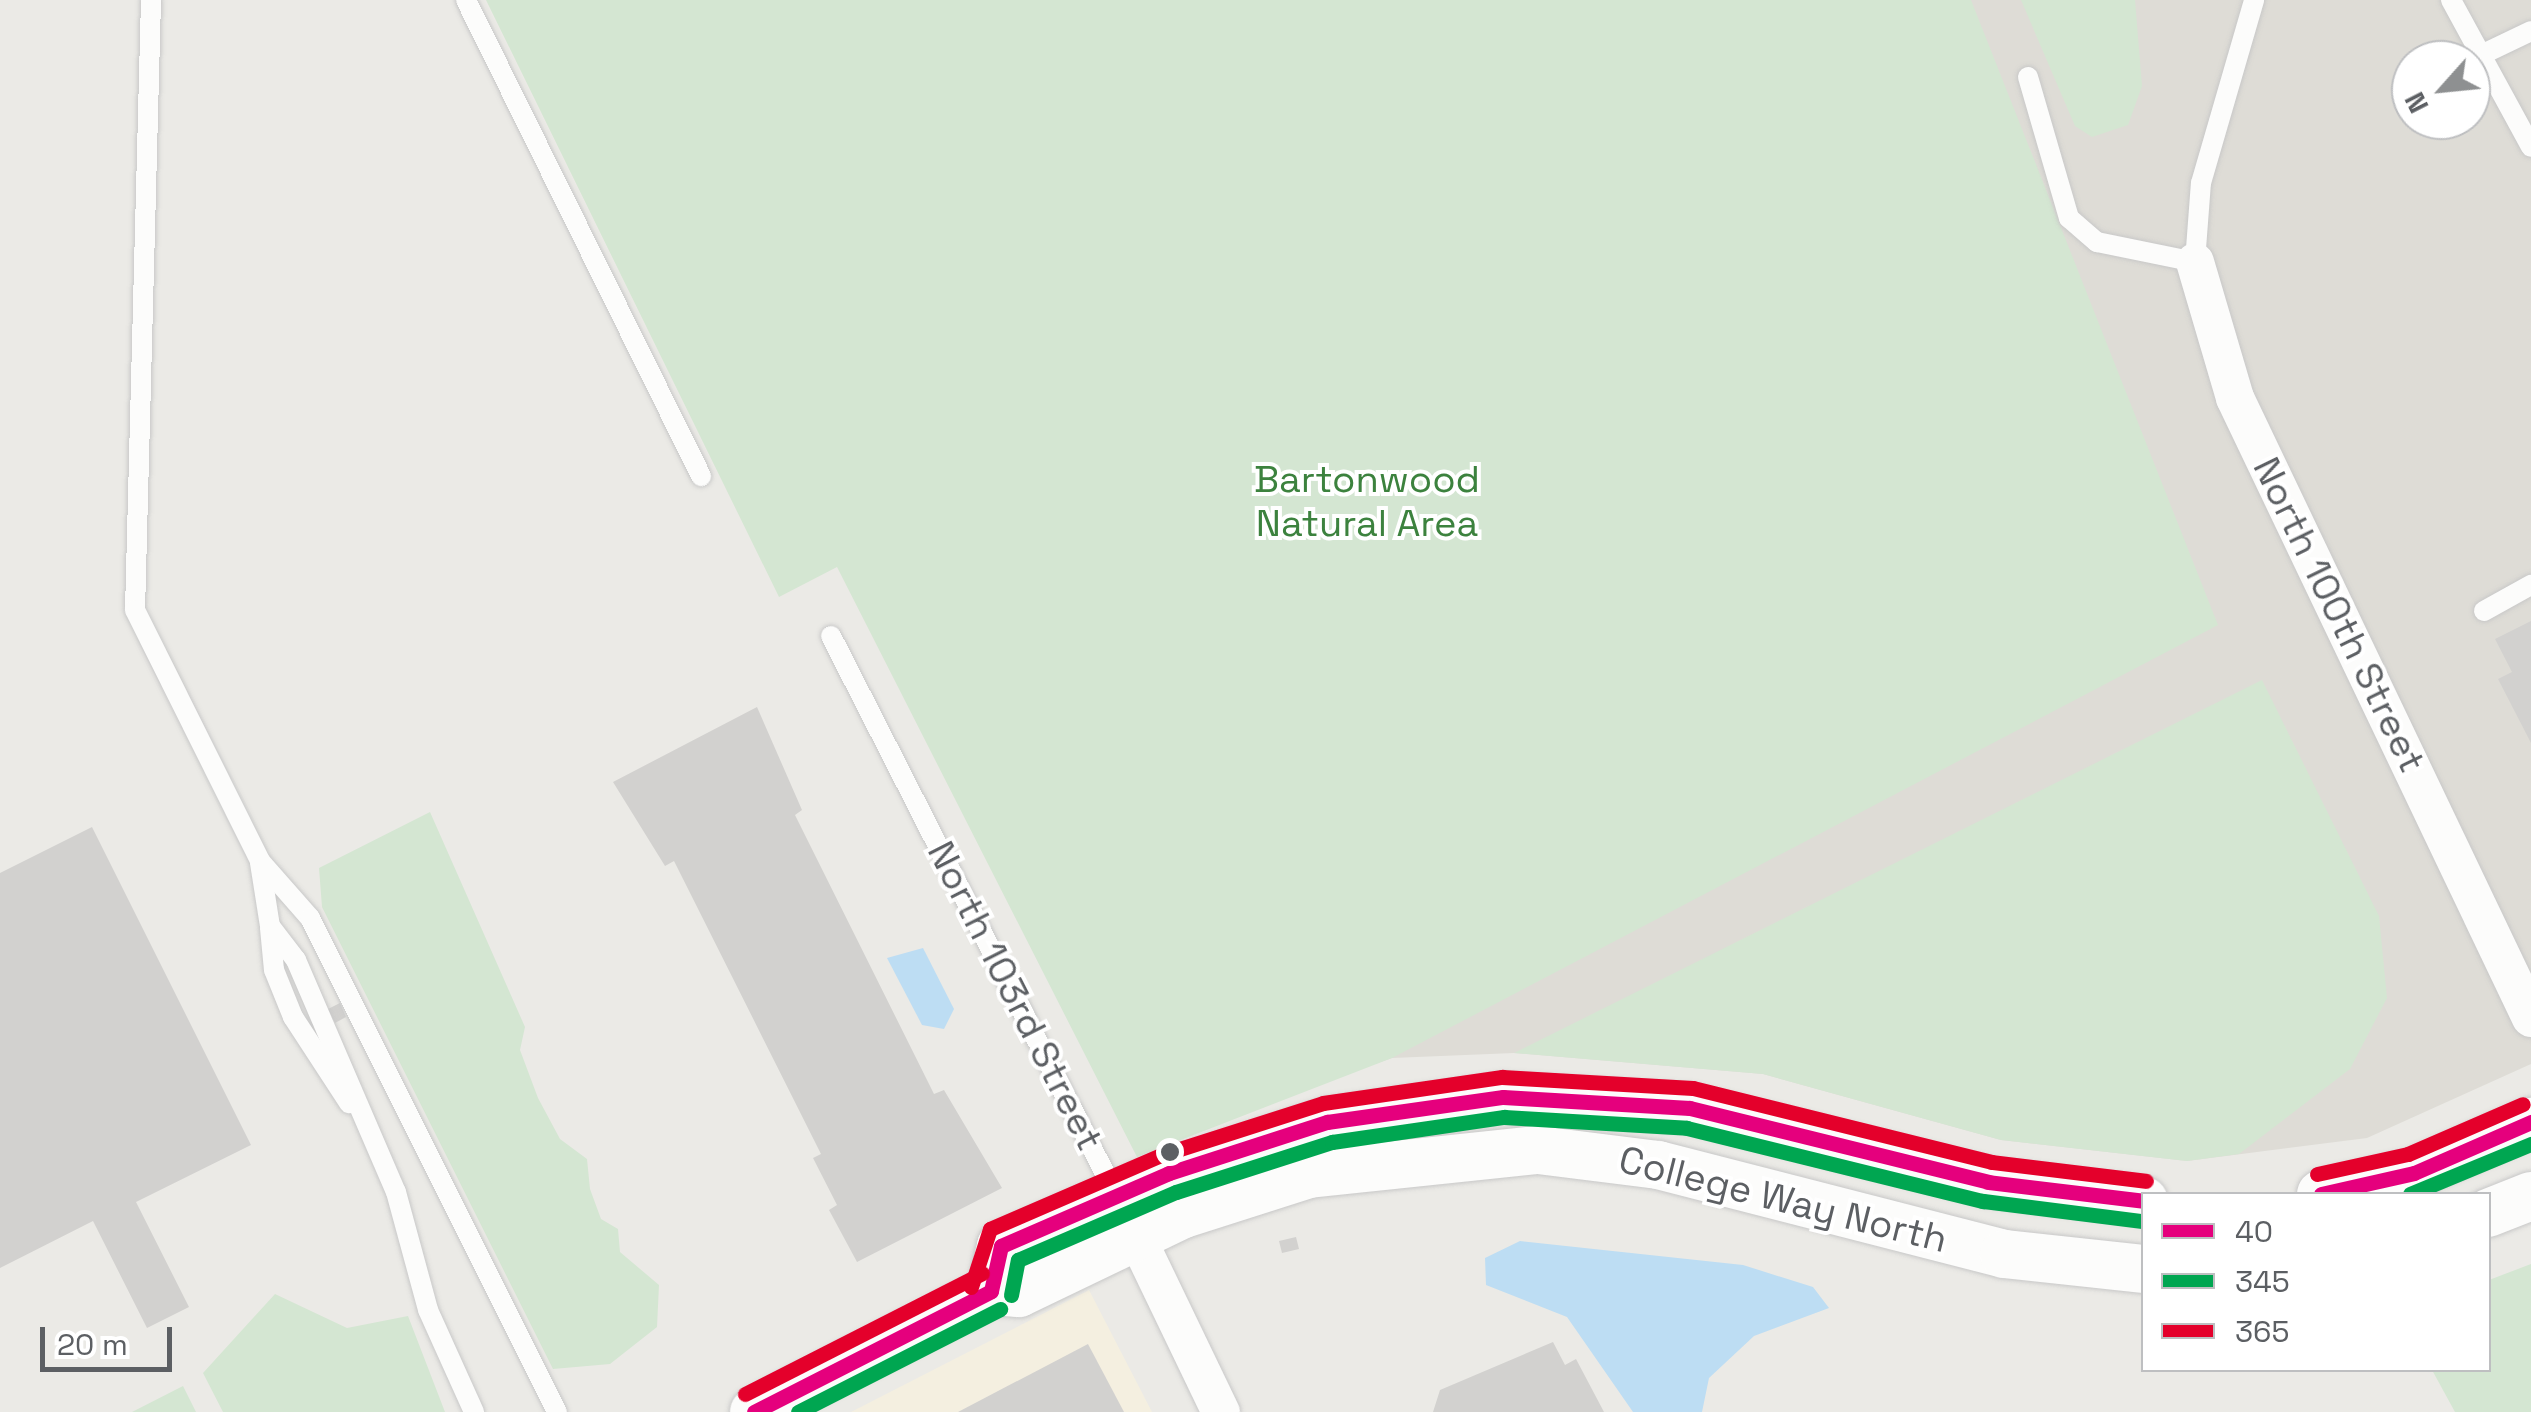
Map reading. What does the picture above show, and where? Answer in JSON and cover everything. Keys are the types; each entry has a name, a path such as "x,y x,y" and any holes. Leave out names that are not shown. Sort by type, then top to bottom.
{"street":[{"name":"North 100th Street","path":"2195,262 2235,398 2531,1018"},
{"name":"College Way North","path":"754,1412 991,1291 1019,1293 1126,1215 1342,1119 1447,1102 1568,1097 1690,1108 1988,1182 2141,1201"},
{"path":"2330,1192 2414,1173 2531,1122"},
{"name":"College Way North","path":"1126,1215 1226,1199 1346,1166 1538,1150 1658,1165 2004,1254 2141,1269"},
{"path":"2491,1212 2531,1196"},
{"name":"North 103rd Street","path":"1126,1215 1220,1412"}],"lane":[{"path":"151,0 135,610 260,861 310,918 556,1412"},
{"path":"466,0 701,476"},
{"path":"2028,77 2068,218 2098,242 2134,243 2195,262 2201,183 2254,0"},
{"path":"2451,0 2473,40"},
{"path":"2491,50 2531,30"},
{"path":"2491,73 2531,147"},
{"path":"2484,612 2531,586"},
{"name":"North 103rd Street","path":"831,636 1126,1215"},
{"path":"260,861 270,926 296,960 358,1114 396,1192 428,1310 474,1412"}],"shaded area":[{"name":"Bartonwood Natural Area","path":"549,0 2531,0 2531,1064 2367,1138 2187,1161 2001,1140 1763,1074 1514,1053 1392,1058 1299,1090"},
{"path":"1089,1290 1152,1412 851,1412"}],"green space":[{"name":"Bartonwood Natural Area","path":"486,0 1971,0 2218,625 1392,1058 1137,1157 837,567 779,597"},
{"path":"2021,0 2135,0 2142,86 2128,125 2092,137 2075,126"},
{"path":"2262,680 2379,916 2387,998 2350,1069 2239,1154 2187,1161 2001,1140 1763,1074 1514,1053"},
{"path":"430,812 525,1027 520,1050 538,1098 560,1139 587,1159 590,1189 601,1219 618,1229 620,1252 659,1285 657,1327 610,1364 553,1369 322,907 319,868"},
{"path":"2531,1264 2531,1412 2455,1412 2433,1372 2491,1372 2491,1279"},
{"path":"275,1294 347,1328 408,1316 445,1412 223,1412 203,1373"},
{"path":"183,1386 196,1412 132,1412"}],"water":[{"path":"923,948 954,1009 944,1029 922,1025 887,958"},
{"path":"1520,1241 1743,1265 1813,1287 1829,1308 1754,1336 1709,1378 1702,1412 1633,1412 1567,1317 1486,1285 1485,1258"}],"building":[{"path":"2531,621 2531,743 2498,679 2512,672 2495,639"},
{"path":"757,707 802,810 795,815 934,1094 944,1090 1002,1188 857,1262 829,1210 837,1205 813,1158 821,1154 674,861 665,866 613,782"},
{"path":"92,827 251,1145 136,1202 189,1307 147,1328 93,1221 0,1268 0,873"},
{"path":"340,1003 346,1017 335,1023 328,1009"},
{"path":"1296,1237 1299,1249 1282,1253 1279,1241"},
{"path":"1553,1342 1565,1365 1576,1359 1604,1412 1433,1412 1440,1390"},
{"path":"1088,1344 1124,1412 958,1412"}],"transit line":[{"name":"365","path":"971,1287 990,1229 1161,1155 1323,1103 1502,1077 1693,1088 1992,1162 2146,1181"},
{"name":"40","path":"991,1291 1001,1246 1169,1173 1327,1122 1503,1097 1690,1108 1988,1182 2141,1201"},
{"name":"365","path":"2317,1174 2408,1154 2523,1104"},
{"name":"345","path":"1011,1295 1018,1260 1176,1192 1332,1142 1504,1117 1687,1128 1983,1201 2141,1221"},
{"name":"40","path":"2330,1192 2414,1173 2531,1122"},
{"name":"345","path":"2415,1192 2531,1144"},
{"name":"365","path":"745,1394 982,1273"},
{"name":"40","path":"754,1412 991,1291"},
{"name":"345","path":"798,1412 1000,1309"}]}
